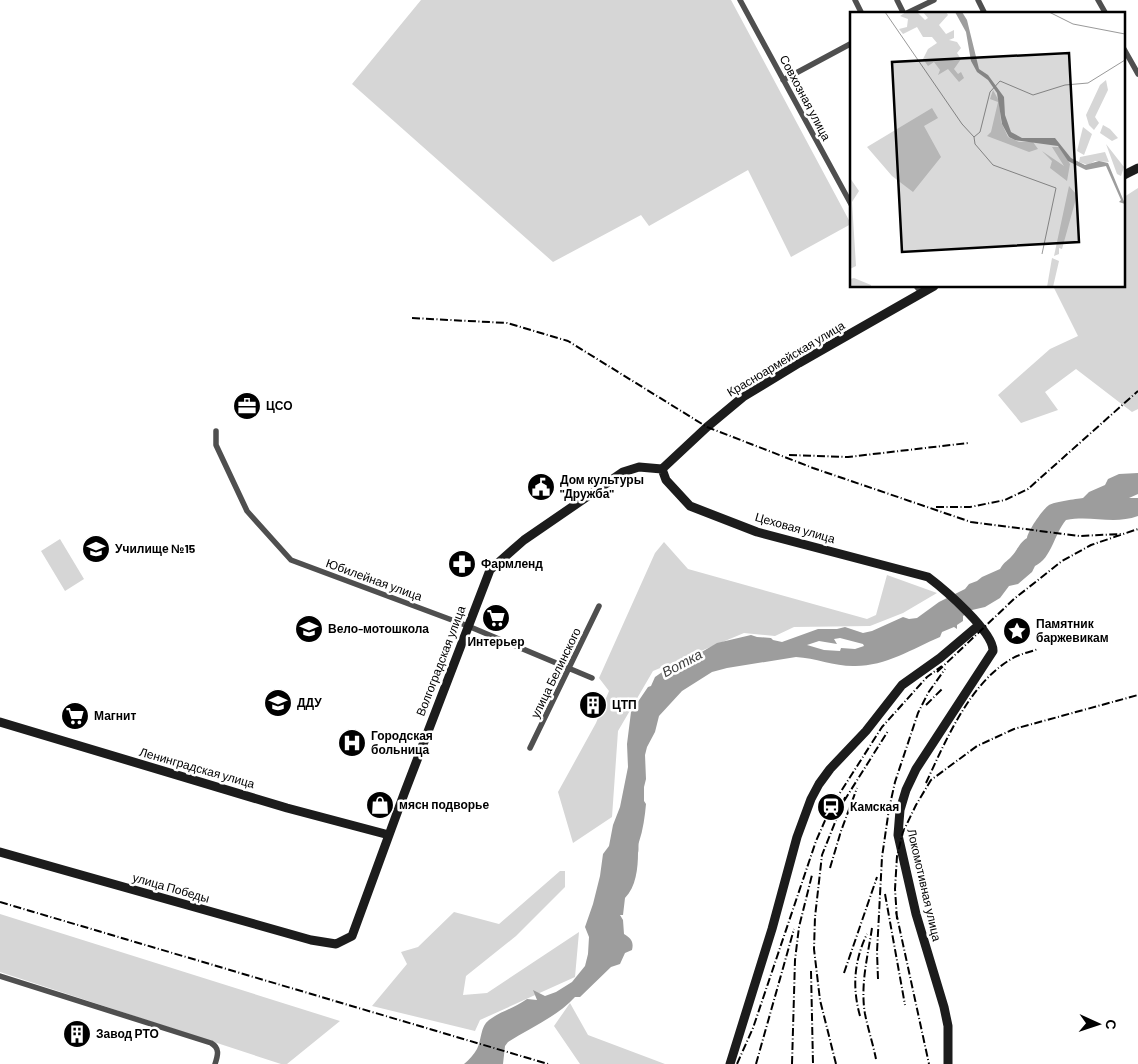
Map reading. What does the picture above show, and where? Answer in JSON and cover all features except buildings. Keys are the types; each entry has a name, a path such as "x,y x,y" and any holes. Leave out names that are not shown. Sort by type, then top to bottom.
{"main road":[{"path":"1126,174 1138,168"},
{"name":"Красноармейская улица","path":"662,469 743,397 919,290"},
{"name":"Волгоградская улица","path":"336,944 352,936 490,570 524,540 623,472 639,467 662,469"},
{"name":"Цеховая улица","path":"662,469 666,480 690,506 757,532 928,578 978,623"},
{"path":"730,1064 772,929 797,837 819,784 830,769 866,731 902,686 940,658 978,623"},
{"name":"Локомотивная улица","path":"948,1064 948,1026 944,1007 916,914 897,825 906,790 916,769 993,652 992,642 978,623"},
{"name":"Ленинградская улица","path":"0,722 389,835"},
{"name":"улица Победы","path":"0,852 310,940 336,944"}],"street":[{"name":"Совхозная улица","path":"740,0 850,202"},
{"path":"855,0 861,12"},
{"path":"897,0 904,12"},
{"path":"909,12 934,0"},
{"path":"978,0 984,12"},
{"path":"1098,0 1105,12"},
{"path":"784,80 850,45"},
{"path":"1126,53 1138,74"},
{"name":"Юбилейная улица","path":"216,431 216,445 247,511 291,560 468,626 592,678"},
{"name":"улица Белинского","path":"530,748 599,606"},
{"path":"0,976 211,1043 216,1046 218,1051 215,1064"}],"shaded area":[{"path":"421,0 731,0 850,225 791,257 748,170 649,226 641,215 553,262 352,84"},
{"path":"1138,188 1138,409 1132,412 1076,369 1045,392 1058,410 1021,423 998,395 1050,349 1078,336 1054,288 1126,288 1126,196"},
{"path":"60,539 84,579 65,591 41,551"},
{"path":"664,542 688,569 867,619 876,615 887,575 937,593 903,613 870,626 794,627 775,636 744,633 653,671 618,731 612,817 573,843 558,792 596,723 609,691 599,678 655,553"},
{"path":"560,871 565,871 565,887 516,936 466,976 463,995 487,993 579,932 575,977 480,1020 475,1031 372,1006 407,964 401,952 418,947 454,912 499,924"},
{"path":"0,914 340,1021 287,1064 281,1064 0,972"},
{"path":"570,1003 588,1035 665,1064 580,1064 554,1026"}],"water":[{"name":"Вотка","path":"1138,473 1138,494 1129,498 1138,498 1138,516 1120,520 1066,520 1049,552 1035,566 1032,572 1018,584 1009,586 1000,598 985,607 972,610 963,616 963,621 957,625 957,629 954,627 942,632 940,637 876,664 846,666 796,657 712,672 682,691 659,716 655,732 645,755 646,779 644,801 646,804 639,843 637,871 632,888 625,898 623,915 620,915 623,920 624,934 632,942 632,950 625,953 620,964 611,967 580,997 575,997 552,1016 508,1042 505,1046 503,1064 464,1064 477,1049 483,1030 489,1020 527,999 537,1000 533,990 545,996 556,992 572,982 585,966 589,937 585,927 600,876 603,854 609,846 613,825 620,807 628,767 627,744 631,712 648,687 651,686 655,677 681,659 700,653 717,643 751,635 782,642 818,629 845,627 863,633 903,617 909,619 917,618 939,602 965,589 969,584 1000,569 1027,538 1036,521 1049,505 1083,498 1089,492 1105,485 1108,479 1119,474","holes":["840,638 863,644 864,646 855,649 841,648 840,651 824,650 807,645 819,641 837,644 834,639"]}],"railway":[{"path":"412,318 507,323 568,341 707,427 813,468 971,522 1079,536 1122,534"},
{"path":"936,507 970,507 1005,500 1028,489 1138,391"},
{"path":"789,455 848,457 968,443"},
{"path":"937,672 1014,599 1062,561 1091,545 1138,529"},
{"path":"926,783 961,713 984,682 998,668 1013,658 1038,649"},
{"path":"737,1064 753,1028 816,841 831,807 882,727 927,677 942,666"},
{"path":"878,979 877,952 882,857 889,809 895,782 918,713 928,693 945,669"},
{"path":"926,705 942,689"},
{"path":"897,919 895,889 897,856 903,832 931,780 977,746 1014,729 1138,695"},
{"path":"844,801 888,731"},
{"path":"830,868 857,788"},
{"path":"836,1064 820,1000 814,949 815,917 822,855 846,795"},
{"path":"792,1064 795,960 799,927 812,875"},
{"path":"844,973 877,877"},
{"path":"885,894 905,1005"},
{"path":"0,902 548,1064"},
{"path":"896,912 929,1064"},
{"path":"872,928 863,992 866,1020 876,1059"},
{"path":"756,1064 794,929"},
{"path":"860,1016 855,984 859,954 867,934"},
{"path":"811,971 813,1064"}],"place":[{"name":"ЦСО","path":"247,406"},
{"name":"Дом культуры \"Дружба\"","path":"541,487"},
{"name":"Училище №15","path":"96,549"},
{"name":"Фармленд","path":"462,564"},
{"name":"Интерьер","path":"496,618"},
{"name":"Вело-мотошкола","path":"309,629"},
{"name":"Памятник баржевикам","path":"1017,631"},
{"name":"ДДУ","path":"278,703"},
{"name":"ЦТП","path":"593,705"},
{"name":"Магнит","path":"75,716"},
{"name":"Городская больница","path":"352,743"},
{"name":"мясн подворье","path":"380,805"},
{"name":"Камская","path":"831,807"},
{"name":"Завод РТО","path":"77,1034"}]}
